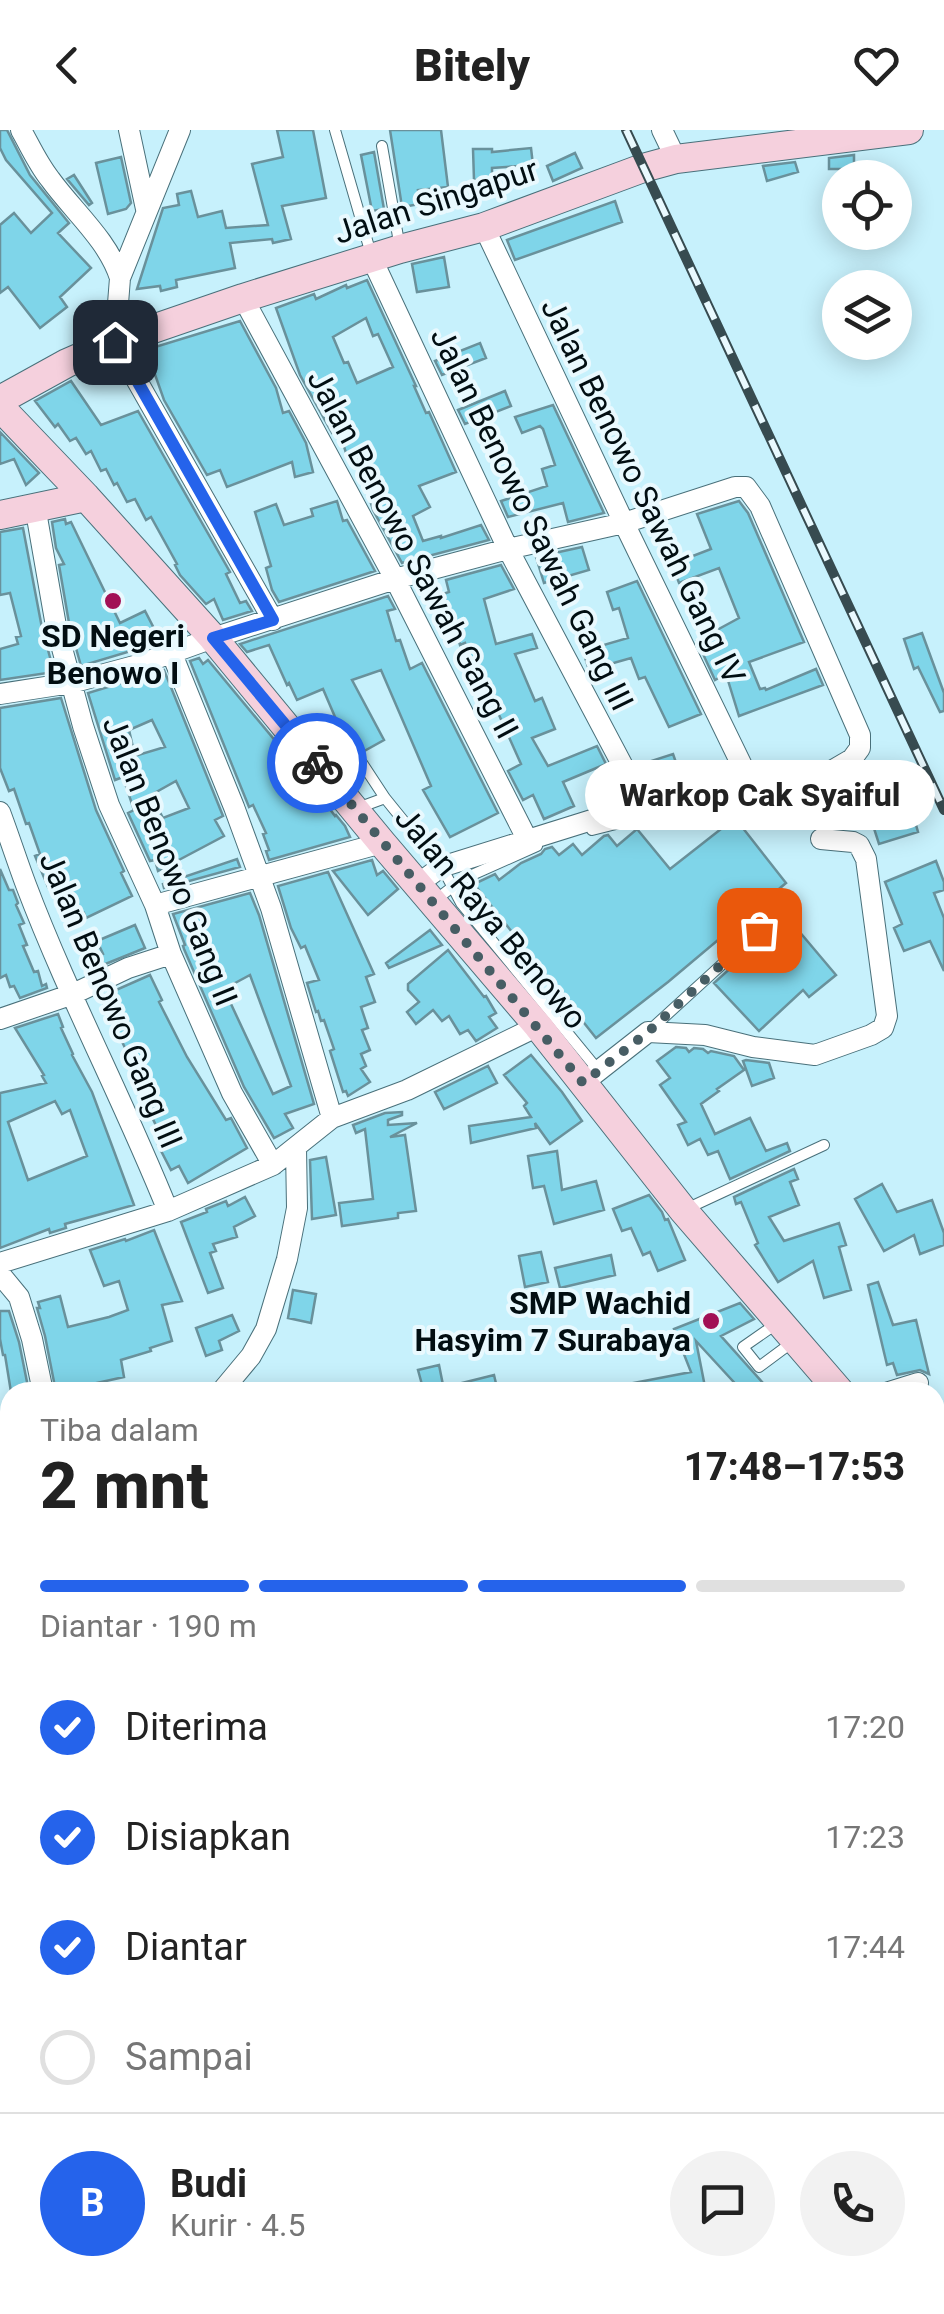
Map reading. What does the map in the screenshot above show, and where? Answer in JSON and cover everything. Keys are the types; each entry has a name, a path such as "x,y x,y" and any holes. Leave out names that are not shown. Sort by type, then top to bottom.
{"main road":[{"name":"Jalan Singapur","path":"0,404 67,362 115,342 400,249 484,228 676,158 824,136 909,130"},
{"name":"Jalan Raya Benowo","path":"0,404 213,638 382,843 439,882 538,1026 591,1077 684,1210 832,1382"},
{"path":"0,515 86,496"}],"street":[{"path":"21,130 48,177 93,232 120,278"},
{"path":"129,130 146,209"},
{"path":"180,130 120,278 115,342 273,620"},
{"path":"662,130 676,158"},
{"name":"Jalan Benowo Sawah Gang IV","path":"484,228 749,780"},
{"name":"Jalan Benowo Sawah Gang III","path":"372,258 508,549 641,811"},
{"name":"Jalan Benowo Sawah Gang II","path":"243,298 396,579 527,839"},
{"path":"0,694 71,684 396,579 624,523 746,487 760,506 860,735 860,748 852,760 821,778 774,784 749,780 527,839 439,882"},
{"name":"Jalan Benowo Gang II","path":"36,506 56,626 110,805 232,1093 273,1165"},
{"path":"172,654 271,908 332,1118"},
{"name":"Jalan Benowo Gang III","path":"0,812 26,887 168,1212"},
{"path":"591,1077 648,1032 705,1035 753,1048 814,1055 883,1028 886,1016 866,859 853,842 820,839"},
{"path":"155,905 382,843"},
{"path":"0,1019 171,954"},
{"path":"0,1263 168,1212 273,1165 332,1118 406,1090 538,1026"},
{"path":"229,1382 251,1356 266,1329 287,1259 297,1208 296,1148"},
{"path":"0,1274 19,1298 40,1382"}],"lane":[{"path":"335,130 372,258"},
{"path":"382,146 400,249"},
{"path":"362,763 439,882 460,903 591,1077"},
{"path":"354,809 385,798"},
{"path":"439,882 464,880 548,841 641,811"},
{"path":"648,1032 787,905"},
{"path":"684,1210 824,1145"}],"building":[{"path":"0,130 7,130 30,175 69,223 58,233 91,268 60,297 67,307 40,328 8,287 0,293 0,225 14,213 31,233 52,213 6,160 0,148"},
{"path":"277,130 313,130 326,198 282,206 291,239 230,243 235,268 176,280 177,287 161,291 160,286 137,289 163,208 179,205 177,194 191,191 198,217 222,211 226,228 268,225 252,164 283,157"},
{"path":"390,130 441,130 448,187 418,190 420,204 402,207"},
{"path":"531,148 533,165 492,168 492,180 474,180 473,149 492,152"},
{"path":"374,152 384,209 372,211 361,155"},
{"path":"575,153 582,168 553,181 547,166"},
{"path":"854,155 854,160 829,158"},
{"path":"121,157 131,203 126,209 108,214 96,163"},
{"path":"795,162 798,172 767,181 763,166"},
{"path":"74,175 92,203 89,205 67,179"},
{"path":"615,201 622,222 515,260 507,240"},
{"path":"444,257 449,287 417,292 412,264"},
{"path":"367,280 456,472 419,486 430,507 413,516 423,541 481,525 489,540 402,563 373,510 355,451 346,453 339,430 332,433 300,375 276,308 314,294 316,299 346,285 347,288","holes":["366,318 373,336 378,334 393,367 357,383 333,337"]},
{"path":"240,321 276,388 283,413 289,411 306,443 313,472 295,477 292,462 227,487 220,470 207,475 164,400 152,366 148,367 142,351"},
{"path":"480,343 486,358 442,375 435,361"},
{"path":"71,381 101,425 138,411 230,572 226,574 240,603 246,601 252,611 223,620 214,599 206,604 180,575 151,517 146,520 135,499 127,502 106,469 101,471 91,451 86,454 76,438 70,441 35,401"},
{"path":"505,391 511,406 465,424 458,410"},
{"path":"553,405 604,513 568,522 563,503 508,517 501,501 547,486 542,469 555,465 543,429 540,426 522,433 515,417"},
{"path":"0,432 39,473 26,485 14,459 0,464"},
{"path":"337,501 343,521 347,520 375,571 279,602 266,568 271,566 255,512 276,504 284,525 313,516 311,509"},
{"path":"739,501 748,513 804,642 749,662 760,689 816,669 823,685 739,716 726,674 715,680 697,641 739,618 719,568 679,583 672,564 711,549 697,514"},
{"path":"65,519 66,524 71,522 120,623 145,611 161,642 81,666 59,565 64,564 56,548 52,522"},
{"path":"23,528 54,672 0,680 0,649 18,644 16,637 21,636 10,593 0,595 0,532"},
{"path":"582,547 589,570 544,583 536,557"},
{"path":"501,565 514,589 484,599 496,644 532,634 537,648 515,654 535,701 542,698 555,729 532,738 548,766 597,746 606,764 563,782 574,806 544,819 533,795 523,800 508,771 521,764 482,677 477,678 465,643 460,645 443,594 449,592 446,580"},
{"path":"637,581 701,714 669,727 645,677 639,679 631,658 589,670 583,651 628,638 619,608 613,610 607,592"},
{"path":"388,596 395,609 387,611 396,641 400,640 410,669 422,663 498,813 450,837 423,790 431,786 381,670 352,680 384,740 357,755 345,733 340,736 331,719 335,717 323,689 297,700 269,645 247,652 240,644"},
{"path":"922,633 944,693 944,711 940,712 918,667 914,669 904,639"},
{"path":"199,658 203,664 208,660 297,767 309,788 313,786 350,837 269,860 263,834 266,833 253,805 249,807 190,661"},
{"path":"164,670 223,816 215,820 224,836 158,871 128,813 134,810 123,777 115,780 88,693","holes":["152,720 165,747 135,756 129,730","176,781 189,808 163,818 151,795"]},
{"path":"61,698 96,810 132,896 70,922 51,886 48,887 35,856 40,854 29,823 26,824 14,789 9,791 0,768 0,708"},
{"path":"673,754 680,774 651,783 645,763"},
{"path":"892,763 918,832 879,844 862,773"},
{"path":"840,782 844,813 811,817 808,793"},
{"path":"735,818 786,883 596,1038 474,884 495,874 499,880 545,849 552,847 559,855 573,844 582,855 604,836 608,835 617,846 637,829 670,869"},
{"path":"237,859 240,867 164,888 163,884"},
{"path":"372,860 377,875 383,871 398,889 368,915 333,871"},
{"path":"936,861 944,882 944,890 934,893 944,918 944,971 930,941 904,951 894,928 902,924 885,882"},
{"path":"0,869 9,890 13,890 24,923 19,925 27,945 23,946 42,986 46,984 47,988 20,998 6,975 0,978"},
{"path":"328,872 374,974 366,977 375,1002 361,1007 368,1028 362,1030 370,1050 361,1054 366,1066 361,1069 370,1082 348,1096 343,1092 330,1051 334,1049 324,1020 316,1012 307,983 319,980 305,946 301,948 291,928 278,886"},
{"path":"250,893 314,1104 285,1114 293,1128 274,1138 244,1087 184,949 173,914","holes":["250,975 291,1086 273,1094 224,989"]},
{"path":"787,917 836,975 809,997 803,990 759,1031 714,983"},
{"path":"135,925 145,948 98,967 95,958 103,954 97,941"},
{"path":"430,930 442,945 389,968 386,963"},
{"path":"448,950 496,1013 489,1017 497,1028 476,1041 468,1030 460,1034 449,1016 442,1021 433,1010 416,1024 407,1012 419,1002 408,990 408,984"},
{"path":"150,975 187,1057 226,1120 231,1118 247,1148 188,1183 179,1166 171,1170 158,1145 164,1142 150,1113 154,1111 129,1067 133,1064 100,997"},
{"path":"58,1014 134,1205 65,1224 66,1228 50,1233 49,1229 0,1248 0,1093 46,1083 15,1028","holes":["55,1101 62,1114 70,1110 87,1156 28,1180 8,1122"]},
{"path":"676,1047 734,1056 744,1070 701,1104 715,1134 750,1118 766,1151 787,1143 790,1151 730,1179 718,1151 708,1155 700,1139 688,1145 678,1125 686,1122 660,1085 670,1078 657,1061"},
{"path":"531,1055 582,1121 550,1144 535,1123 536,1128 471,1143 469,1126 531,1117 524,1106 527,1103 504,1075"},
{"path":"743,1061 769,1063 774,1078 752,1086"},
{"path":"488,1066 497,1083 444,1109 435,1092"},
{"path":"402,1112 388,1120 388,1125 417,1123 390,1137 405,1135 416,1211 398,1213 398,1218 342,1226 339,1203 373,1199 365,1129 356,1133 353,1125 385,1113"},
{"path":"557,1151 562,1190 596,1181 604,1210 554,1224 544,1186 533,1188 528,1156"},
{"path":"326,1157 336,1215 312,1219 310,1160"},
{"path":"794,1169 798,1179 790,1182 799,1205 769,1217 784,1241 839,1223 846,1245 839,1247 851,1290 824,1298 813,1261 778,1282 755,1245 758,1243 741,1202 736,1204 734,1197"},
{"path":"882,1184 897,1212 932,1200 944,1233 944,1245 920,1254 914,1235 884,1251 855,1199"},
{"path":"649,1195 668,1219 685,1260 658,1271 650,1252 643,1255 631,1228 622,1231 613,1209"},
{"path":"245,1197 255,1216 234,1227 237,1237 213,1244 216,1251 210,1253 223,1288 208,1293 181,1222 226,1201 228,1206"},
{"path":"154,1230 182,1301 162,1305 172,1341 121,1360 124,1377 101,1382 54,1382 38,1302 60,1296 68,1327 128,1310 119,1281 104,1286 90,1250"},
{"path":"541,1252 548,1282 525,1287 519,1256"},
{"path":"611,1255 615,1275 560,1288 555,1268"},
{"path":"878,1282 893,1325 916,1320 929,1374 920,1370 897,1375 893,1363 887,1365 868,1285"},
{"path":"293,1290 316,1294 311,1323 288,1318"},
{"path":"740,1303 754,1319 721,1336 762,1382 734,1382 696,1341 704,1382 639,1382 691,1372 674,1329"},
{"path":"0,1311 9,1311 27,1382 9,1382 0,1339"},
{"path":"232,1315 239,1331 219,1341 222,1350 206,1356 196,1328"},
{"path":"439,1365 442,1382 421,1382 418,1370"},
{"path":"494,1375 496,1382 466,1382"}],"railway":[{"path":"626,130 944,810"}],"way so far":[{"path":"317,763 583,1083 648,1032 759,930"}],"place":[{"name":"SD Negeri Benowo I","path":"113,601"},
{"name":"Warkop Cak Syaiful","path":"759,930"},
{"name":"SMP Wachid Hasyim 7 Surabaya","path":"711,1321"}],"route":[{"path":"115,342 273,620 213,638 317,763"}]}
